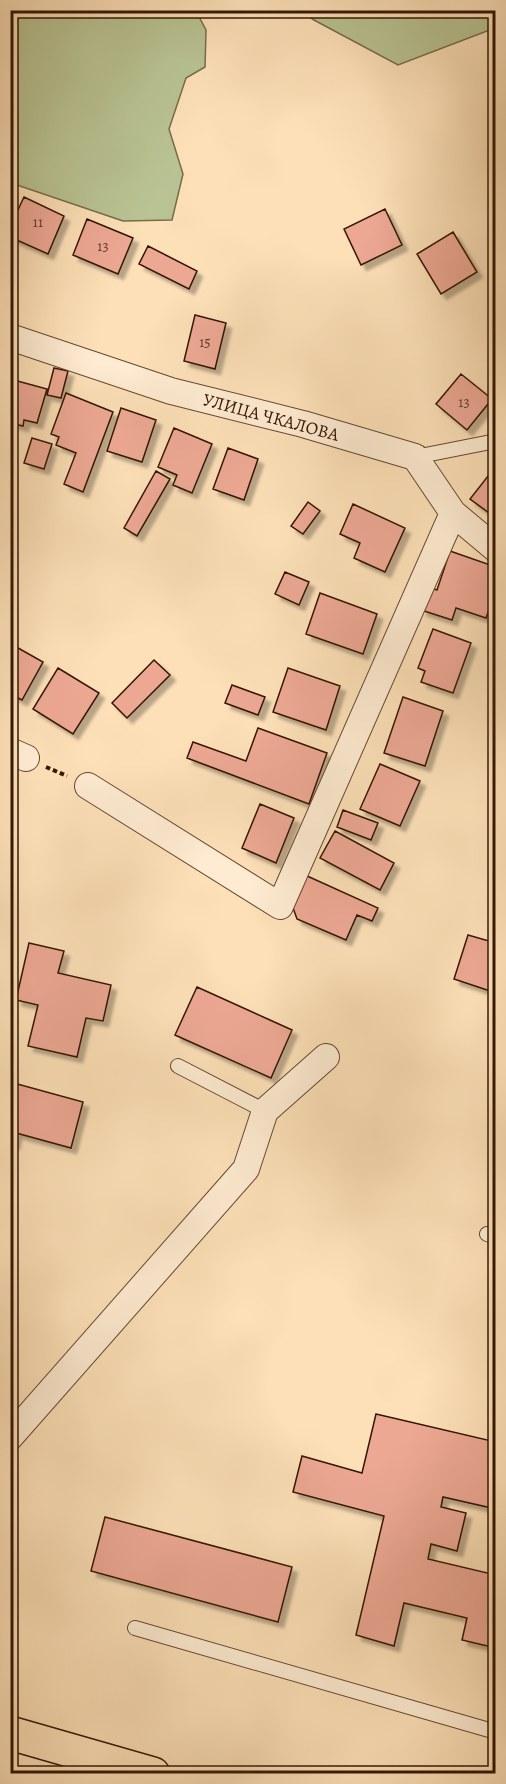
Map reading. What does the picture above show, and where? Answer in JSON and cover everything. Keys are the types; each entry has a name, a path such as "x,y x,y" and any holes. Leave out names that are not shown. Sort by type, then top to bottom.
{"main road":[{"path":"10,1733 153,1773"}],"street":[{"name":"УЛИЦА ЧКАЛОВА","path":"10,337 171,391 303,424 415,457"},
{"path":"415,457 453,513 495,549"},
{"path":"88,786 280,906 453,513"},
{"path":"10,1437 246,1169 265,1111 326,1057"}],"lane":[{"path":"415,457 495,441"},
{"path":"178,1066 265,1111"},
{"path":"135,1628 495,1732"}],"path":[{"path":"19,754 88,786"}],"green space":[{"path":"11,10 196,11 206,30 205,67 186,78 169,129 183,174 172,220 123,221 11,183"},
{"path":"300,11 495,11 495,28 398,65"}],"building":[{"path":"24,197 64,216 48,254 10,237 10,227"},
{"path":"385,209 402,245 361,265 344,229"},
{"path":"87,219 133,238 118,274 73,255"},
{"path":"453,232 477,272 441,294 417,254"},
{"path":"148,246 197,271 189,289 139,264"},
{"path":"195,315 226,323 215,369 184,361"},
{"path":"54,368 68,371 61,398 47,395"},
{"path":"461,374 492,399 467,430 436,404"},
{"path":"10,379 47,389 37,423 24,420 23,426 10,423"},
{"path":"66,393 113,412 83,492 64,484 76,453 56,445 59,437 51,434"},
{"path":"121,408 156,420 142,462 107,451"},
{"path":"174,428 212,444 192,493 173,485 177,475 158,467"},
{"path":"32,438 52,444 44,469 24,463"},
{"path":"228,448 258,459 244,500 213,489"},
{"path":"496,466 496,518 470,499"},
{"path":"156,471 170,479 137,536 124,528"},
{"path":"308,502 320,511 303,534 291,526"},
{"path":"353,504 405,528 385,572 354,558 360,543 340,534"},
{"path":"450,551 496,567 496,590 486,618 456,608 452,620 421,610 429,587 437,590"},
{"path":"285,572 309,582 299,605 275,594"},
{"path":"320,593 377,614 363,654 306,634"},
{"path":"433,629 471,643 453,693 421,682 425,671 418,668"},
{"path":"11,644 43,662 22,700 10,694"},
{"path":"154,660 170,675 127,718 112,703"},
{"path":"58,668 99,693 73,734 33,709"},
{"path":"288,668 340,686 326,730 273,712"},
{"path":"232,685 265,697 258,715 225,703"},
{"path":"403,697 443,711 425,766 384,753"},
{"path":"258,728 327,753 309,804 187,758 193,742 246,761"},
{"path":"380,764 420,781 400,826 360,809"},
{"path":"260,804 294,818 276,863 242,848"},
{"path":"343,810 378,823 371,840 337,827"},
{"path":"335,831 394,863 380,890 320,858"},
{"path":"305,875 378,908 372,921 357,915 346,940 297,919 292,905"},
{"path":"468,935 496,943 496,993 454,979"},
{"path":"29,943 64,951 58,973 111,985 103,1021 86,1018 77,1057 28,1046 38,1005 16,1000"},
{"path":"197,987 292,1030 271,1078 175,1035"},
{"path":"10,1082 83,1102 71,1148 16,1133 14,1144 10,1143"},
{"path":"376,1414 496,1442 496,1509 443,1497 441,1507 466,1513 457,1551 431,1544 428,1559 496,1575 496,1648 462,1640 467,1618 404,1603 394,1646 356,1635 384,1516 293,1492 302,1456 362,1473"},
{"path":"105,1517 292,1567 278,1622 91,1571"}]}
